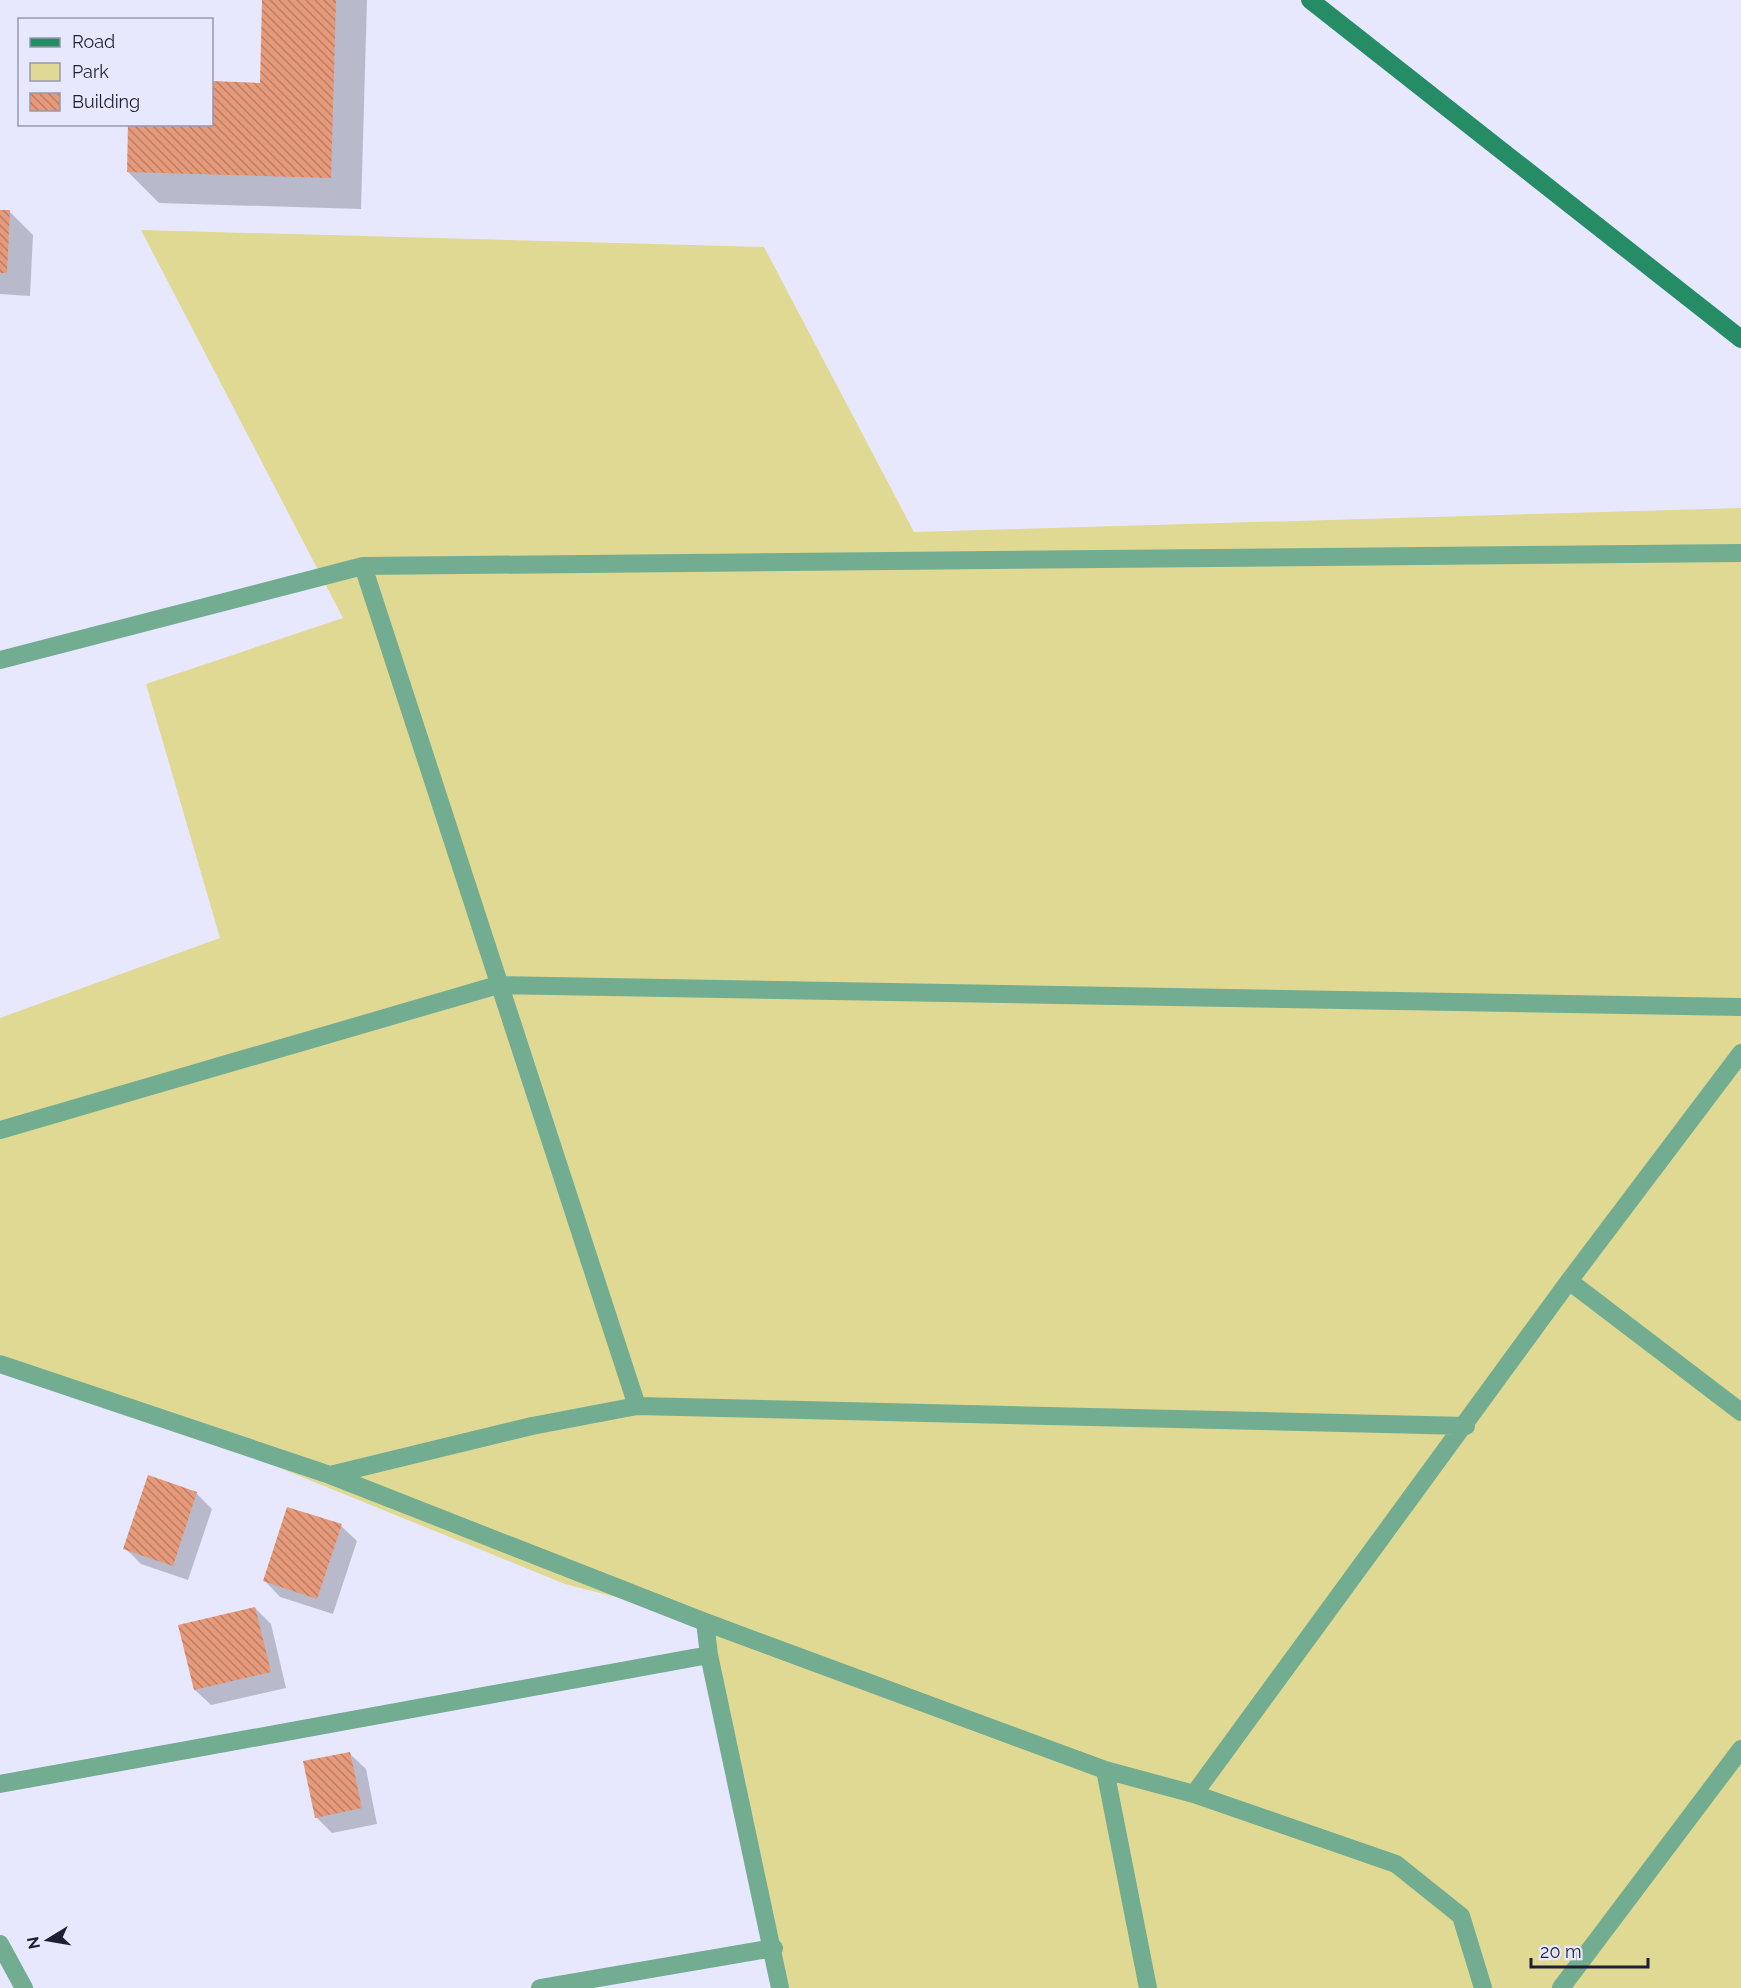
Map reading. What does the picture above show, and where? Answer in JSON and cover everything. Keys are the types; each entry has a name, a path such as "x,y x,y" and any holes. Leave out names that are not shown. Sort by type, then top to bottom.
{"street":[{"path":"1310,0 1741,339"},
{"path":"0,660 363,566 1741,553"},
{"path":"363,566 498,986 637,1406"},
{"path":"0,1130 498,986 1741,1007"},
{"path":"1194,1794 1466,1426 1569,1281 1741,1053"},
{"path":"1569,1281 1741,1412"},
{"path":"0,1364 330,1475 705,1622 1105,1770 1194,1794 1396,1864 1461,1916 1483,1988"},
{"path":"330,1475 532,1426 637,1406 1466,1426"},
{"path":"705,1622 709,1654 774,1948 780,1988"},
{"path":"0,1784 709,1654"},
{"path":"1561,1988 1741,1749"},
{"path":"1105,1770 1148,1988"},
{"path":"0,1944 24,1988"},
{"path":"540,1988 774,1948"}],"green space":[{"path":"141,230 764,247 914,532 1741,508 1741,1988 784,1988 708,1621 565,1584 0,1354 0,1018 220,938 146,684 343,618"}],"building":[{"path":"262,0 336,0 331,178 127,172 128,126 213,126 213,81 260,83"},
{"path":"0,210 10,210 7,273 0,273"},
{"path":"148,1475 197,1492 173,1566 123,1549"},
{"path":"287,1507 342,1524 317,1599 263,1581"},
{"path":"255,1607 271,1672 194,1690 178,1625"},
{"path":"350,1752 362,1808 315,1818 303,1761"}]}
